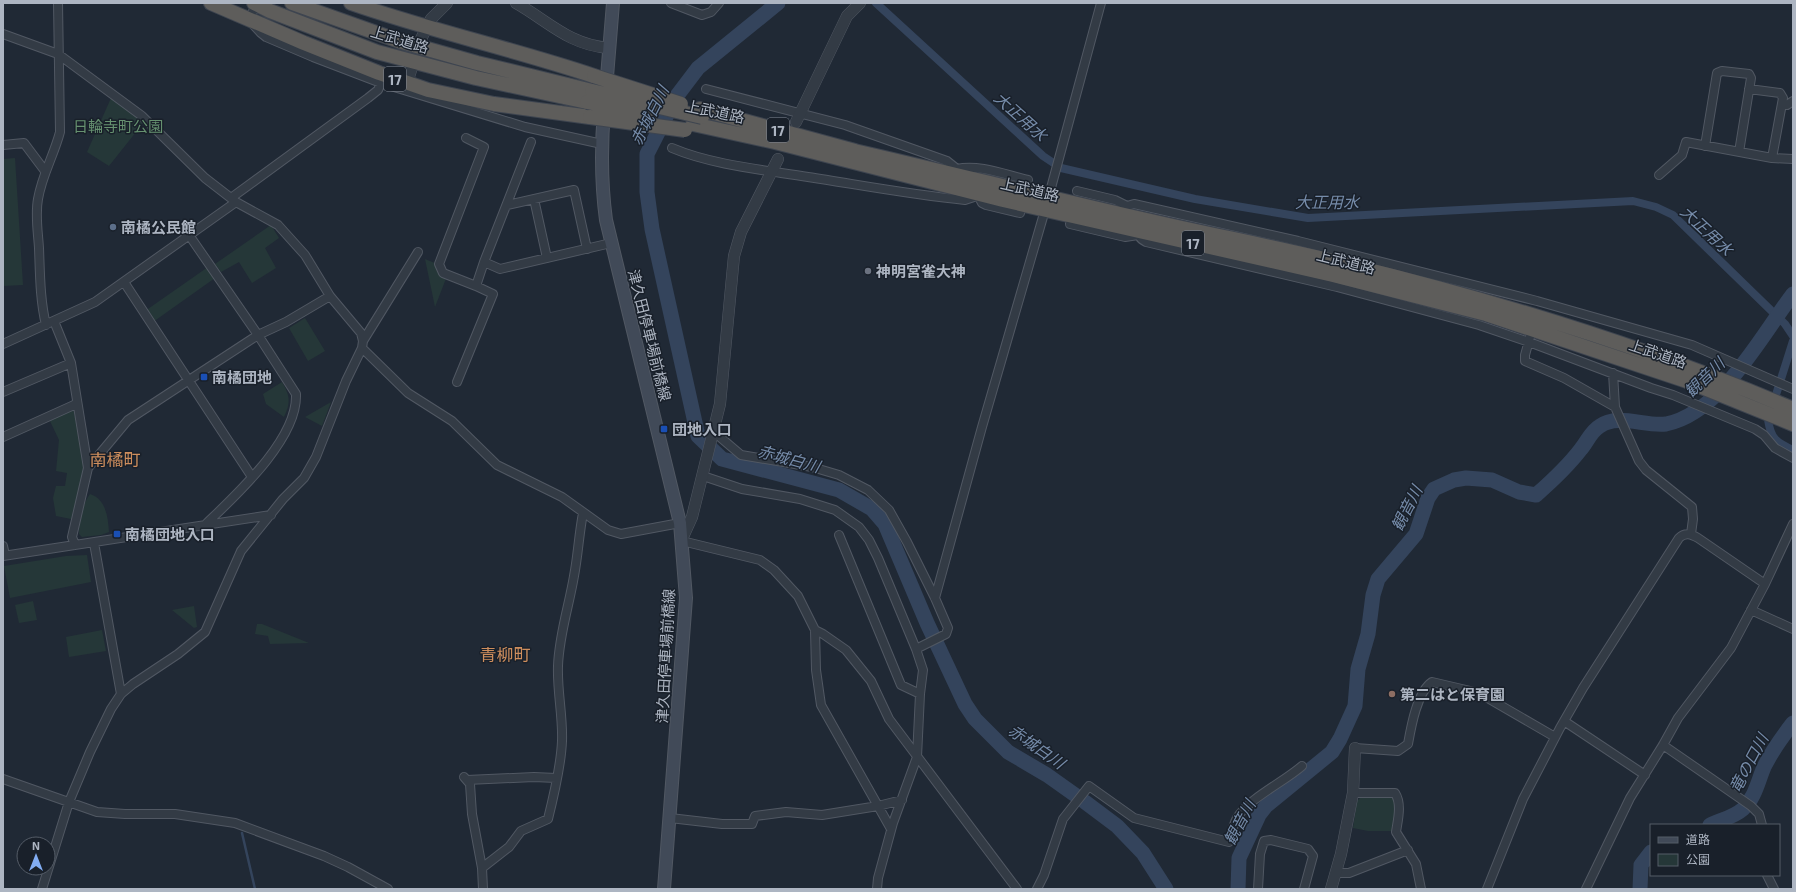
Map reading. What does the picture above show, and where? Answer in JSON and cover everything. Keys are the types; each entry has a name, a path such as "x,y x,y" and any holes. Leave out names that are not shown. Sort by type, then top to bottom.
{"highway":[{"name":"17","path":"212,3 253,10 311,46 408,83 470,100 590,117 695,120"},
{"name":"上武道路","path":"292,3 399,41 590,96 695,120 958,173 979,188"},
{"name":"17","path":"351,3 426,27 512,50 594,76 695,120"},
{"name":"上武道路","path":"253,10 270,11 377,52 476,78 590,96"},
{"name":"上武道路","path":"695,120 775,142 1047,204 1486,314 1687,381 1793,424"},
{"name":"上武道路","path":"1047,204 1125,210 1139,228 1242,240 1439,288 1566,325 1693,368 1793,409"}],"main road":[{"name":"津久田停車場前橋線","path":"613,3 608,48 602,144 602,193 611,244 680,523 686,598 664,889"}],"street":[{"path":"46,325 41,299 37,218 38,200 45,171 56,147 60,132 58,54 60,36 58,3"},
{"path":"420,41 426,27 436,12 447,3"},
{"path":"516,3 567,36 591,46 608,48"},
{"path":"671,3 702,15 711,12 719,3"},
{"path":"798,118 847,16 860,3"},
{"path":"935,598 982,427 1047,204 1101,3"},
{"path":"253,10 261,33 266,37 381,84 525,127 602,144"},
{"path":"3,34 58,54 142,116 205,178 233,200 278,225 305,255 330,296 361,333 362,344 408,393 452,421 497,466 562,497 608,530 621,534 680,523"},
{"path":"408,83 413,64"},
{"path":"1705,146 1717,73 1722,71 1749,74 1751,78 1739,152"},
{"path":"3,344 95,302 189,235 368,98 378,90 381,84"},
{"path":"706,89 798,118 845,125 947,161 958,173 964,167 976,168 1028,180"},
{"path":"1749,89 1780,93 1783,98 1772,158"},
{"path":"1782,104 1787,104 1793,101"},
{"path":"457,382 493,294 443,273 439,264 484,147 466,138"},
{"path":"476,286 531,142"},
{"path":"1659,175 1682,155 1686,142 1772,158 1793,159"},
{"path":"3,144 24,143 45,171"},
{"path":"672,148 691,156 772,172 958,199 970,199 979,188"},
{"path":"778,159 741,232 734,256 720,404 692,517 682,540 760,560 774,570 798,596 815,630 816,670 821,705 891,829"},
{"path":"979,188 982,203 1020,213"},
{"path":"507,205 574,190 587,249"},
{"path":"1077,191 1115,200 1125,210 1134,204 1293,240 1537,301 1692,345 1793,389"},
{"path":"534,199 547,258"},
{"path":"1070,224 1125,237 1139,228 1141,240 1146,242 1345,289 1426,310 1529,342 1692,402 1764,434 1775,448 1793,458"},
{"path":"189,235 292,386 296,394 297,406 276,447 252,477 206,524"},
{"path":"484,262 500,269 611,244"},
{"path":"42,889 69,802 111,708 121,694 133,684 178,654 205,632 241,551 283,499 304,478 316,457 362,344 418,252"},
{"path":"124,282 252,477"},
{"path":"88,468 128,420 258,335 286,322 330,296"},
{"path":"1536,310 1537,301"},
{"path":"54,321 71,363 88,468 72,537 75,545"},
{"path":"1531,332 1525,355 1525,361 1564,378 1615,407"},
{"path":"3,392 71,363"},
{"path":"1613,373 1615,407 1639,461 1692,507 1693,519 1691,534"},
{"path":"3,437 74,405 77,402"},
{"path":"714,432 741,455 812,468 839,475 868,490 889,510 935,598 948,628 946,634 917,648"},
{"path":"704,473 742,489 820,504 835,510 858,527 869,540 878,558 917,648 923,670 920,694 917,757 891,829 878,878 877,889"},
{"path":"482,868 510,847 521,831 548,819 554,797 562,741 558,667 560,642 574,577 578,552 579,530 583,513"},
{"path":"3,546 4,556 270,515"},
{"path":"1586,889 1630,798 1678,718 1731,648 1793,524"},
{"path":"1489,889 1523,800 1555,737 1583,688 1679,538 1684,534 1691,534 1764,584"},
{"path":"839,535 901,685 920,694"},
{"path":"94,543 121,694"},
{"path":"1751,610 1793,629"},
{"path":"815,630 846,650 871,681 889,719 1017,889"},
{"path":"1331,889 1336,873 1353,793 1354,748 1398,751 1408,744 1414,717 1426,686 1432,682 1479,693 1555,737"},
{"path":"1564,721 1645,774"},
{"path":"1663,745 1750,806 1759,814 1762,824"},
{"path":"1037,889 1044,875 1063,819 1089,786 1134,818 1229,842 1237,818 1253,801 1302,766"},
{"path":"483,889 482,868 472,814 470,784 466,779 534,777 556,778"},
{"path":"3,779 97,812 125,814 175,814 235,823 324,856 348,867 388,889"},
{"path":"1353,793 1395,793 1398,798 1399,813 1396,832 1416,864 1421,889"},
{"path":"670,818 722,824 752,824 755,816 765,814 786,812 822,815 878,806 902,800"},
{"path":"1258,889 1260,854 1264,841 1270,840 1308,849 1313,856 1304,889"},
{"path":"1336,873 1349,873 1408,850"},
{"path":"1768,876 1774,889"},
{"path":"664,889 673,889"}],"green space":[{"name":"日輪寺町公園","path":"111,98 144,122 109,166 87,152"},
{"path":"15,158 23,285 3,286 3,159"},
{"path":"271,225 279,238 265,248 276,268 252,283 239,262 221,272 215,264"},
{"path":"425,259 437,264 447,276 435,307"},
{"path":"208,267 215,278 153,322 145,311"},
{"path":"305,318 325,351 308,361 289,328"},
{"path":"282,382 289,399 284,417 266,404 263,394"},
{"path":"331,402 322,426 305,417"},
{"path":"73,407 85,468 71,519 56,516 53,498 56,486 65,486 67,473 56,471 59,440 49,419"},
{"path":"90,494 95,496 103,504 107,515 109,532 101,535 82,537 79,534 80,519 85,503"},
{"path":"87,555 91,582 10,598 4,566 66,556"},
{"path":"33,601 37,620 19,623 15,605"},
{"path":"194,606 197,627 194,628 172,610"},
{"path":"257,624 262,624 309,643 270,644 268,636 255,634"},
{"path":"102,630 106,651 69,657 66,637"},
{"path":"1391,796 1395,799 1396,813 1393,831 1368,831 1353,828 1357,801 1361,797"}],"waterway":[{"name":"赤城白川","path":"778,3 698,68 676,97 647,154 647,192 652,229 698,436 722,459 839,490 872,509 885,524 927,623 965,704 975,719 1008,752 1047,775 1117,826 1143,853 1166,889"},
{"name":"大正用水","path":"876,3 1043,156 1061,168 1195,199 1308,218 1633,201 1656,207 1673,215 1785,324 1793,336"},
{"name":"観音川","path":"1238,889 1239,858 1259,815 1266,806 1332,752 1340,739 1355,706 1358,669 1368,634 1373,595 1378,579 1416,534 1428,498 1434,489 1454,480 1466,478 1492,480 1519,492 1536,495 1571,461 1594,431 1607,422 1623,420 1650,424 1666,424 1686,417 1705,405 1738,371 1793,294"},
{"name":"大正用水","path":"1793,341 1768,420 1771,432 1775,439 1782,445 1793,450"},
{"name":"竜の口川","path":"1712,824 1736,814 1747,805 1753,795 1767,761 1777,744 1793,723"},
{"path":"242,833 255,889"},
{"name":"竜の口川","path":"1640,889 1641,865 1650,853"}],"place":[{"name":"南橘公民館","path":"113,227"},
{"name":"神明宮雀大神","path":"868,271"},
{"name":"南橘団地","path":"204,377"},
{"name":"団地入口","path":"664,429"},
{"name":"南橘団地入口","path":"117,534"},
{"name":"第二はと保育園","path":"1392,694"}],"district":[{"name":"南橘町","path":"115,459"},
{"name":"青柳町","path":"505,654"}]}
